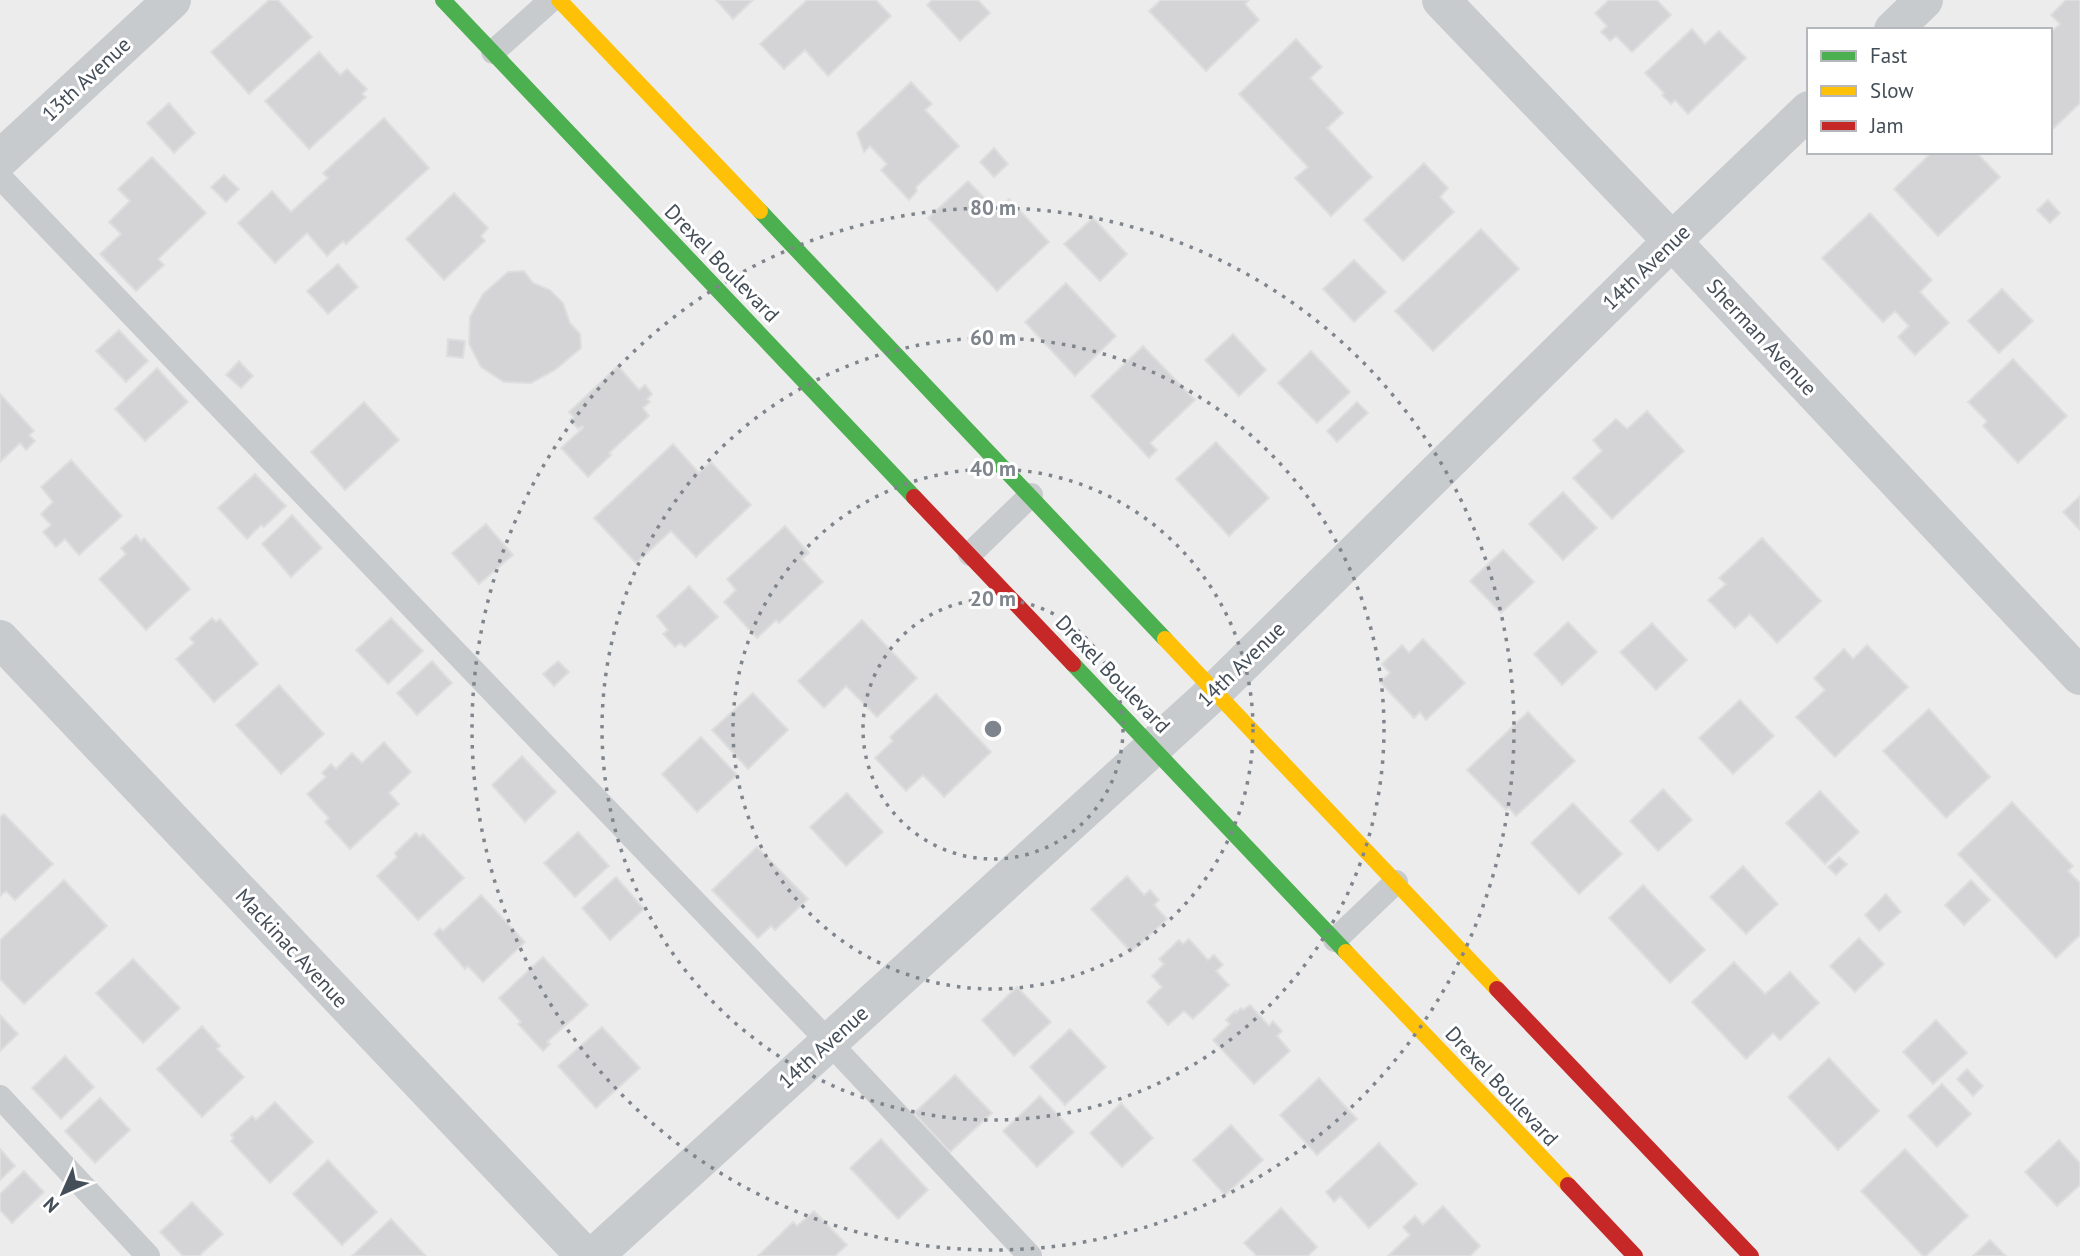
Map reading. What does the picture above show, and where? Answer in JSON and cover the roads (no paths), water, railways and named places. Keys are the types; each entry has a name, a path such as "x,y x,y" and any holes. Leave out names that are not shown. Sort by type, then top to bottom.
{"street":[{"name":"13th Avenue","path":"0,159 172,0"},
{"name":"Drexel Boulevard","path":"443,0 1635,1256"},
{"path":"559,0 1751,1256"},
{"name":"Sherman Avenue","path":"1441,0 1672,241 2080,676"},
{"path":"1895,28 1924,0"},
{"name":"14th Avenue","path":"594,1256 1215,691 1672,241 1807,112"},
{"name":"Mackinac Avenue","path":"0,639 585,1256"}],"lane":[{"path":"493,52 551,0"},
{"path":"0,177 828,1041 1030,1256"},
{"path":"970,554 1031,495"},
{"path":"1335,940 1396,882"},
{"path":"0,1097 148,1256"}]}
